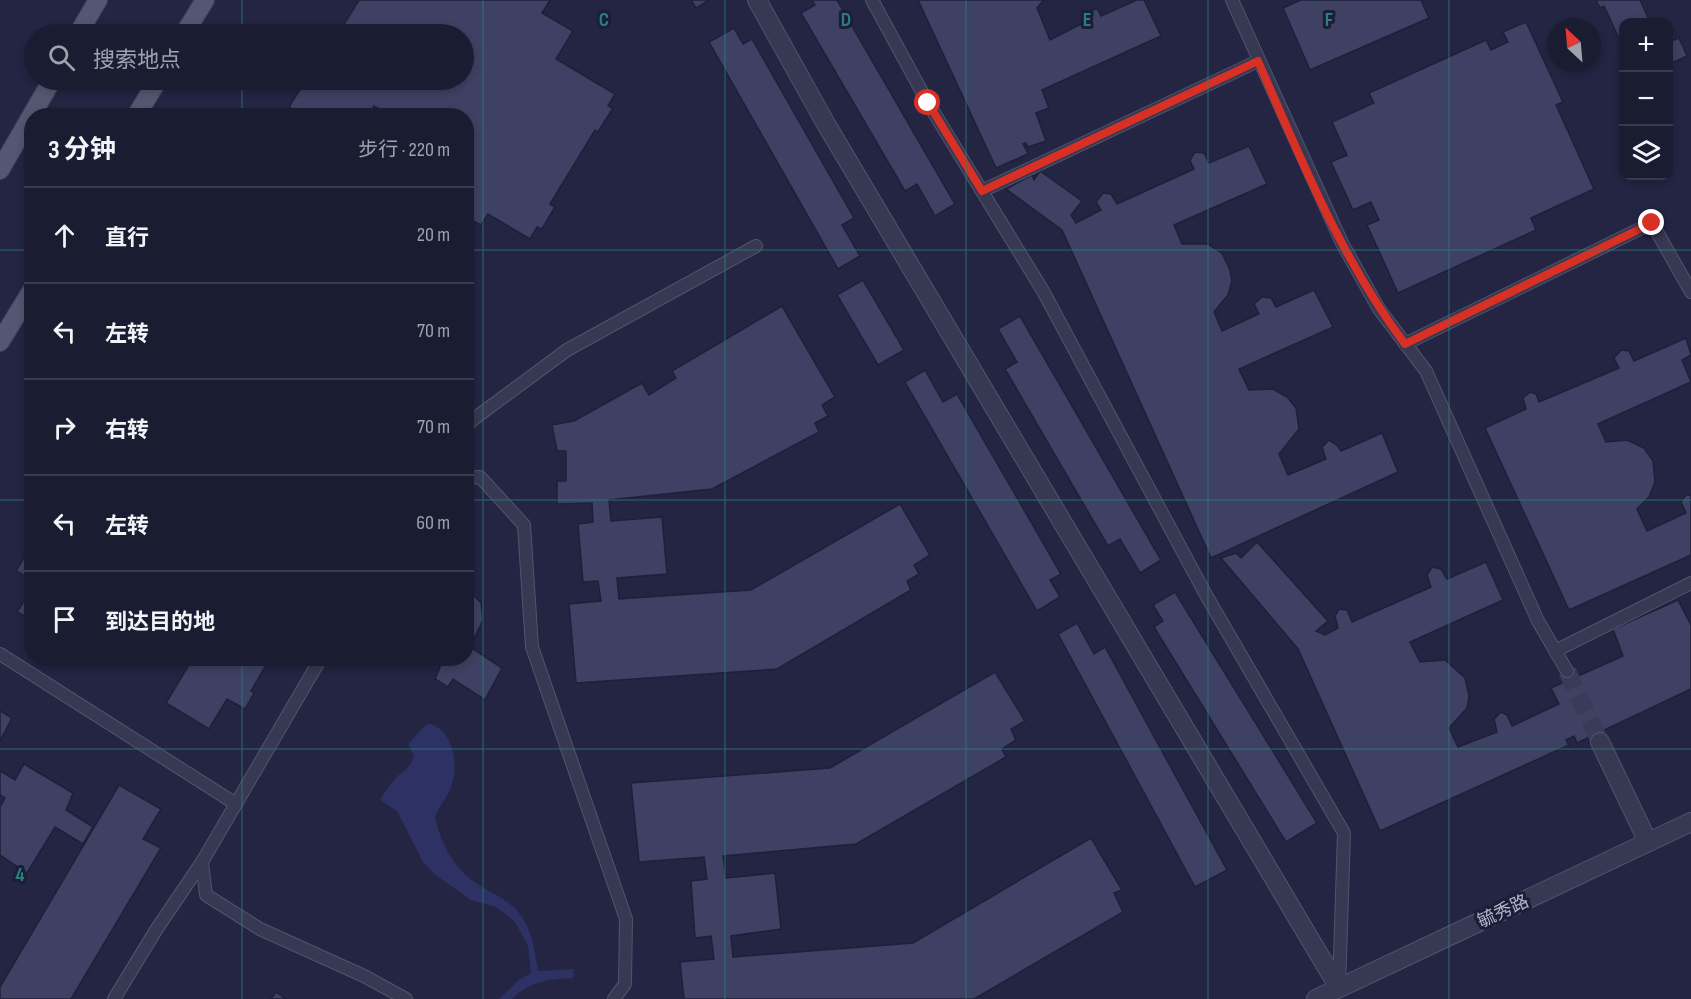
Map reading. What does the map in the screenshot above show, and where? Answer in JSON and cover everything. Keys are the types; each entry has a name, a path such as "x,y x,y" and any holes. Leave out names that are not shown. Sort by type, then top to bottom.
{"main road":[{"path":"84,24 98,0"},
{"path":"190,24 205,0"},
{"path":"36,108 46,90"},
{"path":"141,108 152,90"},
{"path":"0,170 24,128"},
{"path":"0,342 24,303"}],"street":[{"path":"757,0 826,124 1339,988"},
{"path":"1600,742 1648,842"},
{"name":"毓秀路","path":"1316,999 1691,822"}],"lane":[{"path":"872,0 928,103 1043,291 1206,595 1344,833 1339,988"},
{"path":"1232,0 1341,243 1379,309 1426,371 1538,621 1557,650 1567,671"},
{"path":"982,191 1258,61"},
{"path":"1405,344 1652,223 1691,292"},
{"path":"474,419 567,350 756,246"},
{"path":"474,477 480,477 524,525 532,647 626,919 625,984 614,999"},
{"path":"1557,650 1691,583"},
{"path":"0,654 236,804"},
{"path":"114,999 156,930 202,862 316,666"},
{"path":"202,862 206,895 260,929 364,976 406,999"}],"shaded area":[{"path":"430,724 445,734 454,760 451,787 435,817 450,855 470,879 506,901 523,918 531,937 538,971 574,969 573,978 540,982 526,988 512,999 499,999 519,980 531,973 528,946 515,922 496,907 471,900 434,874 423,862 397,811 380,800 412,761 414,756 408,744 426,725"}],"building":[{"path":"359,0 550,0 542,13 573,31 556,59 615,94 608,106 613,108 598,132 595,130 550,204 555,207 542,229 537,227 530,239 488,214 481,225 474,221 474,108 289,107 300,90 474,90 474,24 344,24"},
{"path":"691,0 709,0 696,8"},
{"path":"812,0 837,0 955,204 935,216 917,184 905,191 801,13 815,5"},
{"path":"918,0 1044,0 1037,8 1050,40 1089,20 1085,14 1097,8 1101,16 1137,0 1144,0 1161,36 1042,90 1049,108 1036,113 1046,141 1028,147 1026,143 1023,144 1028,154 996,168"},
{"path":"1301,0 1421,0 1429,18 1310,70 1283,8"},
{"path":"1596,0 1640,0 1648,18 1619,18 1619,38 1604,6 1600,8"},
{"path":"1526,22 1547,72 1549,72 1563,102 1556,105 1594,189 1531,218 1536,230 1398,293 1367,225 1379,220 1371,202 1353,210 1331,162 1347,155 1332,122 1374,103 1369,93 1486,40 1491,50 1508,42 1503,32"},
{"path":"734,28 743,44 752,39 854,218 842,225 860,256 838,269 709,42"},
{"path":"1679,38 1687,56 1673,63 1673,40"},
{"path":"1249,146 1267,184 1174,225 1182,244 1208,244 1222,253 1230,270 1232,281 1228,295 1214,312 1222,331 1259,314 1254,304 1262,297 1271,298 1276,307 1314,290 1333,327 1239,369 1249,390 1273,389 1287,397 1296,408 1299,429 1279,454 1288,475 1326,459 1322,447 1329,440 1341,451 1382,433 1398,472 1211,558 1062,230 1006,189 1032,175 1034,180 1040,171 1082,201 1071,215 1076,223 1101,210 1096,202 1103,193 1111,194 1117,204 1194,169 1190,160 1195,152 1204,153 1209,163"},
{"path":"863,280 904,350 878,365 837,295"},
{"path":"782,306 835,397 822,405 828,416 815,423 819,432 712,489 609,500 611,521 662,517 667,574 617,578 619,599 751,590 900,504 930,555 914,565 919,574 907,581 911,590 777,669 576,683 569,604 601,601 598,581 583,582 578,524 593,522 592,503 557,504 557,481 566,481 566,451 557,451 552,425 574,421 642,383 649,395 676,378 672,371"},
{"path":"1020,316 1161,560 1140,573 1120,539 1108,546 1005,369 1017,362 998,329"},
{"path":"1686,338 1691,355 1682,360 1691,382 1598,424 1606,442 1627,440 1644,448 1653,461 1655,482 1649,497 1637,509 1647,531 1686,513 1681,502 1686,495 1691,495 1691,555 1569,610 1485,428 1526,409 1523,398 1530,392 1536,394 1539,402 1619,368 1614,358 1621,350 1629,351 1634,361"},
{"path":"925,370 943,402 957,394 1061,574 1050,580 1060,597 1037,611 905,382"},
{"path":"1257,542 1328,621 1316,631 1325,635 1338,628 1335,616 1339,609 1347,610 1352,622 1431,587 1427,575 1432,567 1441,569 1447,579 1486,562 1503,600 1410,642 1420,662 1445,660 1465,678 1469,696 1467,708 1449,728 1458,747 1497,732 1494,719 1501,712 1507,715 1512,726 1559,704 1551,688 1623,656 1613,629 1678,600 1691,625 1691,689 1577,743 1574,736 1566,740 1569,745 1380,831 1298,649 1221,558 1236,553 1241,558"},
{"path":"24,557 24,576 16,571"},
{"path":"1175,592 1317,823 1286,842 1154,627 1163,621 1153,605"},
{"path":"474,596 481,603 483,620 474,639"},
{"path":"24,601 24,616 17,612"},
{"path":"1077,623 1094,654 1105,647 1227,870 1195,887 1058,634"},
{"path":"474,650 502,668 485,700 453,679 448,687 435,679 441,666 474,666"},
{"path":"188,666 265,666 251,691 254,693 245,709 227,699 209,729 166,703"},
{"path":"995,672 1025,721 1011,729 1016,740 1002,749 1006,757 856,844 723,856 726,878 775,873 781,929 731,936 733,957 913,943 1091,838 1122,890 1114,893 1123,912 974,999 684,999 680,962 714,959 711,936 695,938 691,881 707,879 704,857 639,862 631,783 830,768"},
{"path":"0,711 12,718 0,741"},
{"path":"24,764 73,793 66,810 93,827 83,844 55,827 27,873 0,855 0,807 5,798 0,795 0,771 15,780"},
{"path":"119,785 161,809 143,839 161,848 71,999 0,999 0,987"},
{"path":"276,992 286,999 271,999"}],"tunnel":[{"path":"1567,671 1600,742"}],"route":[{"path":"928,103 982,191 1258,61 1341,243 1379,309 1405,344 1652,223"}]}
